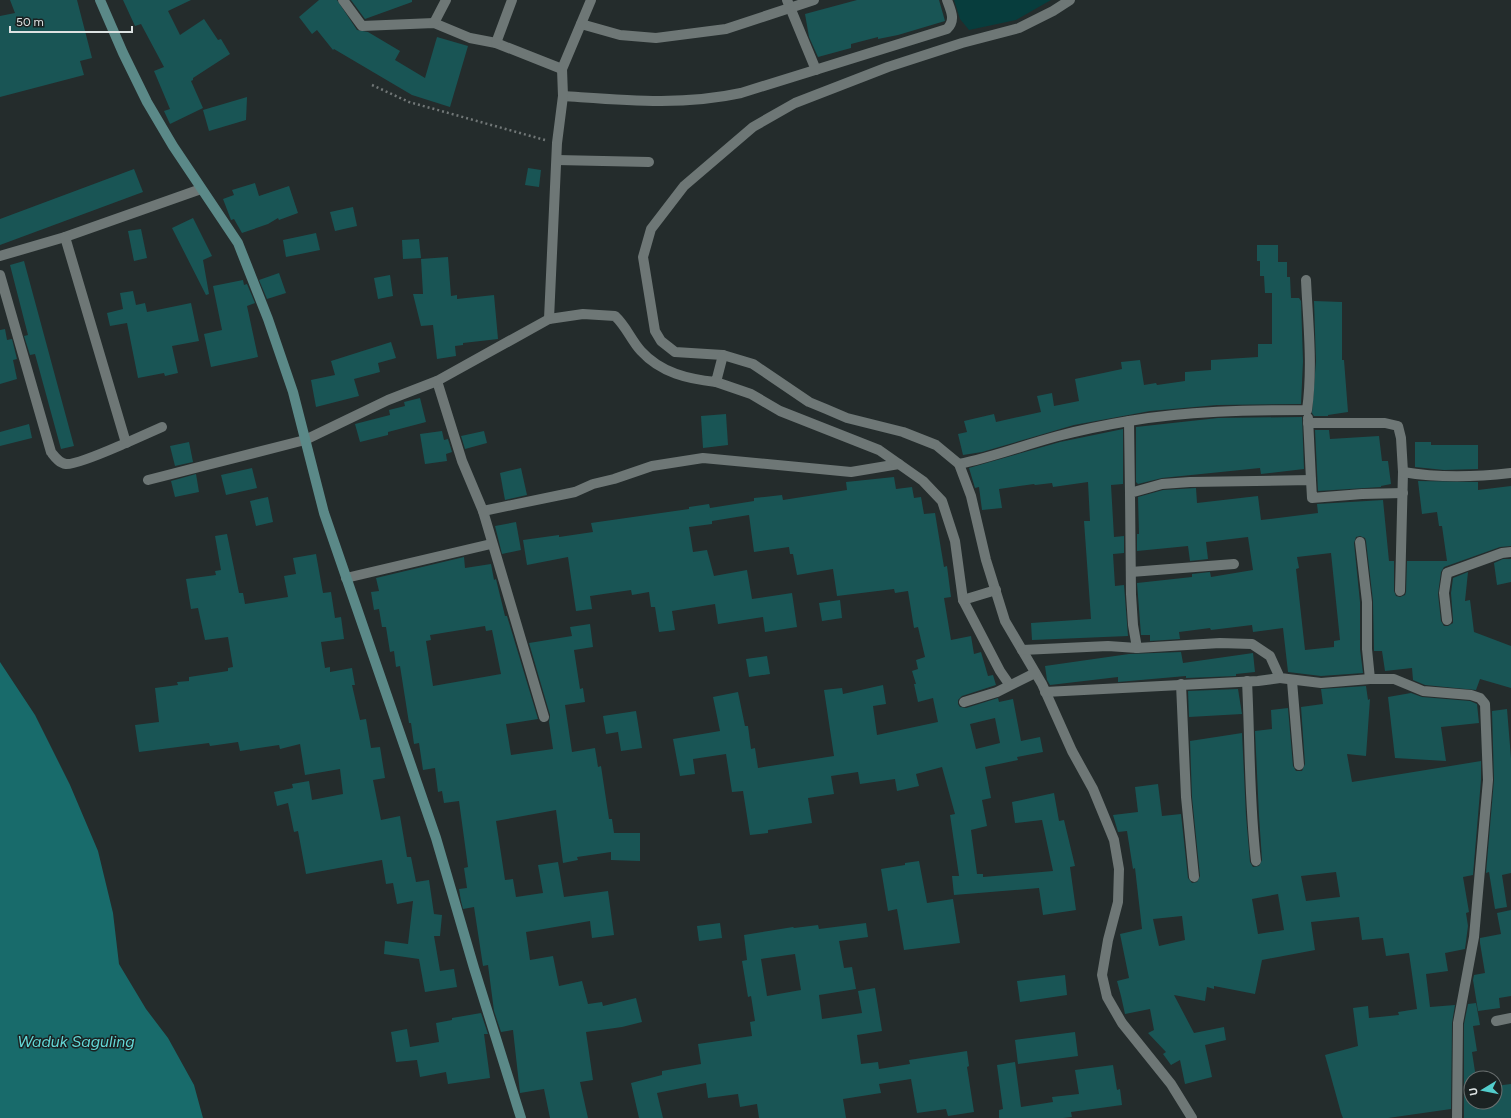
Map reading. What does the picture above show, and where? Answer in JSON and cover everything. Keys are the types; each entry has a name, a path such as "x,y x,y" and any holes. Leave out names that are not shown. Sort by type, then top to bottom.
{"street":[{"path":"100,0 123,53 147,102 172,146 238,243 268,319 293,392 324,513 436,838 474,968 521,1118"},
{"path":"343,0 362,26 434,23 470,38 496,43 562,69"},
{"path":"434,23 446,0"},
{"path":"496,43 512,0"},
{"path":"549,319 557,143 563,96 562,69 591,0"},
{"path":"581,24 620,35 656,38 726,29 788,4 814,0"},
{"path":"563,96 642,101 714,99 816,70 947,29 952,24 953,19 947,0"},
{"path":"1070,0 1053,11 1019,28 962,43 888,67 795,103 754,127 684,186 651,229 644,257 654,330 661,342 675,352 723,355 753,364 809,402 847,418 903,432 936,445 959,464 971,496 986,560 1006,621 1045,692 1072,751 1093,789 1114,840 1119,869 1118,902 1108,940 1102,974 1107,997 1122,1023 1171,1084 1192,1118"},
{"path":"788,4 816,70"},
{"path":"557,160 650,162"},
{"path":"0,256 65,237 200,189"},
{"path":"65,237 126,443"},
{"path":"0,274 51,452 57,460 66,464 77,462 162,427"},
{"path":"1306,280 1310,368 1310,392 1307,410 1312,498 1362,494 1402,493"},
{"path":"148,480 305,440 388,400 437,381 549,319 583,314 615,316 640,350 652,362 670,372 693,379 716,382 751,394 780,411 879,450 923,481 942,502 955,541 963,600 1000,671 1009,684"},
{"path":"716,382 723,355"},
{"path":"437,381 462,461 482,511 544,716"},
{"path":"959,464 983,459 1058,436 1129,421 1192,414 1252,410 1307,410"},
{"path":"1129,421 1131,572 1133,625 1137,648"},
{"path":"1308,423 1385,423 1398,426 1401,438 1403,472 1400,591"},
{"path":"482,511 574,492 593,484 614,479 652,466 703,458 851,472 900,464"},
{"path":"1403,472 1422,476 1511,474"},
{"path":"1130,493 1162,484 1190,482 1311,480"},
{"path":"1360,542 1367,602 1367,649 1370,679"},
{"path":"346,578 491,544"},
{"path":"1446,620 1444,592 1447,573 1456,568 1502,553 1511,552"},
{"path":"1131,572 1234,564"},
{"path":"963,600 996,590"},
{"path":"1022,650 1108,646 1137,648 1220,643 1252,644 1270,656 1280,678"},
{"path":"964,702 997,692 1009,684 1035,673"},
{"path":"1045,692 1280,678 1292,681 1320,683 1370,679 1394,679 1423,691 1471,695 1480,698 1485,704 1488,780 1474,937 1458,1023 1457,1118"},
{"path":"1247,681 1249,716 1248,745 1256,861"},
{"path":"1292,681 1299,765"},
{"path":"1181,684 1186,797 1194,877"},
{"path":"1496,1021 1511,1018"}],"path":[{"path":"372,85 409,102 557,143"}],"shaded area":[{"path":"954,0 1051,0 1016,20 969,30 960,19"}],"water":[{"name":"Waduk Saguling","path":"0,662 35,715 70,785 98,851 113,913 119,964 146,1009 168,1038 194,1085 203,1118 0,1118"}],"building":[{"path":"10,0 77,0 92,58 80,61 84,75 0,97 0,16 15,13"},
{"path":"123,0 191,0 168,11 180,35 204,19 218,40 221,39 230,54 193,78 191,81 203,108 170,124 164,111 170,109 154,71 164,67 141,24 135,26"},
{"path":"319,0 337,0 357,30 368,32 400,51 395,60 425,78 437,37 468,46 450,107 412,95 334,49 333,50 317,30 312,34 299,17"},
{"path":"351,0 412,0 412,2 365,19"},
{"path":"857,0 939,0 945,21 898,35 878,39 878,37 851,44 851,48 818,57 809,37 805,14"},
{"path":"247,97 246,120 209,131 203,110"},
{"path":"528,168 541,170 539,187 525,185"},
{"path":"134,169 143,192 0,245 0,219"},
{"path":"255,183 259,196 289,186 298,213 279,220 278,218 268,224 242,233 234,219 231,220 223,199 234,195 232,190"},
{"path":"353,207 357,226 335,231 330,212"},
{"path":"193,218 212,256 203,260 209,294 206,295 172,228"},
{"path":"141,229 147,258 134,261 128,231"},
{"path":"316,233 320,250 286,257 283,240"},
{"path":"419,239 421,258 403,259 402,240"},
{"path":"1257,245 1278,245 1278,262 1287,262 1287,277 1290,277 1291,298 1299,298 1301,301 1303,361 1301,404 1217,405 1150,411 1074,425 982,452 963,455 958,434 967,432 964,421 994,414 996,422 1041,412 1037,396 1052,393 1054,406 1079,401 1075,379 1122,369 1121,362 1140,360 1144,385 1156,383 1157,385 1185,381 1185,372 1211,370 1211,360 1258,357 1258,344 1272,344 1272,293 1265,293 1264,276 1260,276 1260,261 1257,261"},
{"path":"448,257 451,296 457,295 457,299 494,295 498,339 463,343 463,345 455,346 456,356 437,359 433,325 421,326 413,294 423,294 421,259"},
{"path":"24,261 74,446 61,449 35,354 30,355 24,336 28,335 10,265"},
{"path":"279,273 286,293 267,299 259,280"},
{"path":"390,275 393,296 378,299 374,278"},
{"path":"243,280 244,285 247,284 255,303 247,306 258,357 211,367 204,334 222,330 213,286"},
{"path":"133,291 136,305 145,303 147,312 191,303 199,341 172,346 178,373 165,376 164,373 138,378 127,323 110,326 107,313 123,309 120,293"},
{"path":"1314,301 1342,302 1342,360 1344,360 1348,412 1328,416 1314,416 1312,413 1316,361"},
{"path":"5,329 7,340 12,339 17,359 13,360 17,379 0,384 0,330"},
{"path":"391,342 396,358 378,363 380,372 354,379 359,396 316,407 311,380 335,375 331,361"},
{"path":"420,398 426,422 388,432 388,435 360,442 355,424 390,415 389,410 405,406 404,402"},
{"path":"726,414 728,445 703,448 701,416"},
{"path":"1302,417 1304,469 1261,474 1260,468 1162,478 1138,484 1136,482 1136,427 1218,418"},
{"path":"29,424 32,438 0,446 0,432"},
{"path":"1123,429 1123,484 1111,485 1114,537 1124,536 1124,553 1113,554 1115,586 1124,585 1128,636 1032,640 1031,623 1091,619 1084,521 1090,521 1088,482 1053,487 1052,483 1034,484 999,489 1002,508 982,510 979,487 975,488 969,468 1060,442"},
{"path":"1315,430 1329,430 1330,439 1379,436 1382,461 1388,461 1391,484 1381,487 1318,491"},
{"path":"442,431 444,440 448,439 452,452 446,454 447,461 425,464 420,434"},
{"path":"484,431 487,443 465,449 461,436"},
{"path":"189,442 193,462 175,466 170,446"},
{"path":"1415,442 1431,442 1431,445 1478,445 1478,469 1444,470 1415,467"},
{"path":"252,468 257,488 226,495 221,475"},
{"path":"521,468 527,495 505,500 500,473"},
{"path":"196,474 199,492 175,497 171,481"},
{"path":"894,477 896,489 912,487 914,498 921,497 924,514 935,513 944,567 947,566 951,597 944,598 951,640 971,636 974,654 981,652 988,676 993,675 996,685 962,696 958,700 958,704 960,707 966,708 998,698 999,702 1013,699 1021,741 1040,737 1043,752 1017,757 1018,760 985,767 991,798 982,800 987,826 971,830 977,874 983,874 983,877 1053,871 1042,820 1015,823 1012,802 1054,793 1059,821 1064,820 1075,866 1070,867 1076,910 1043,915 1039,888 954,895 952,876 959,876 950,815 955,814 942,767 916,774 919,786 897,791 895,779 860,784 858,772 831,776 834,794 808,798 812,823 768,830 768,833 750,835 743,791 732,792 726,754 693,759 695,774 680,776 673,739 720,731 713,697 738,692 745,726 748,726 751,749 755,748 758,768 834,756 824,690 842,688 843,694 883,685 886,704 873,706 877,735 938,722 933,698 918,702 914,684 916,684 912,671 918,669 916,660 925,657 918,627 914,628 908,591 895,593 894,589 837,596 833,569 797,575 793,554 790,554 789,547 754,552 749,515 712,521 712,524 689,527 693,552 707,550 714,576 747,570 752,599 792,593 797,627 765,632 763,617 718,624 715,604 672,611 675,630 659,632 655,607 651,607 649,592 632,595 631,590 590,596 592,609 576,611 568,557 527,565 523,540 593,532 591,523 689,509 689,507 709,504 710,508 754,501 754,498 782,495 783,500 847,490 846,482","holes":["995,718 1000,743 976,749 970,724"]},
{"path":"1418,481 1478,482 1478,490 1511,486 1511,546 1500,547 1444,567 1441,572 1438,594 1441,621 1444,626 1448,626 1453,623 1451,593 1453,578 1468,572 1465,601 1470,600 1474,632 1511,646 1511,688 1480,679 1476,690 1425,685 1413,680 1412,668 1385,671 1382,651 1374,651 1373,601 1366,541 1365,538 1360,536 1356,537 1354,543 1360,602 1360,649 1363,673 1321,676 1288,672 1283,628 1253,632 1252,625 1211,630 1210,628 1179,632 1180,639 1150,641 1150,635 1141,635 1137,583 1192,577 1192,574 1210,572 1211,577 1253,570 1248,537 1206,542 1208,559 1190,561 1188,546 1137,551 1137,534 1139,534 1138,497 1163,490 1196,488 1197,503 1258,496 1261,520 1318,513 1317,504 1383,500 1389,561 1394,561 1394,591 1396,596 1400,597 1405,595 1406,592 1407,561 1447,561 1442,526 1439,526 1437,512 1422,514","holes":["1331,553 1340,640 1334,641 1334,647 1305,650 1296,569 1299,568 1297,557"]},
{"path":"268,497 273,522 256,526 250,501"},
{"path":"516,522 521,550 502,554 495,526"},
{"path":"227,534 239,593 243,593 245,604 288,597 284,576 296,574 293,558 316,554 323,593 331,592 335,618 341,617 344,639 321,642 325,668 330,667 330,672 352,668 355,685 352,685 360,720 366,719 371,748 380,747 385,778 373,780 381,820 400,816 407,857 411,857 416,882 429,880 434,914 442,915 440,936 434,936 440,971 454,969 457,987 425,992 419,959 384,954 385,941 408,944 413,901 397,904 393,883 386,884 382,860 306,874 298,831 294,832 288,803 277,806 274,792 293,788 292,784 309,781 312,800 343,794 340,769 305,775 300,744 280,749 279,745 240,751 238,742 210,746 209,743 139,752 135,725 159,722 155,688 178,685 177,682 189,681 189,677 228,671 228,668 233,667 228,637 205,640 198,608 191,609 186,579 216,575 215,571 221,570 215,536"},
{"path":"464,557 465,568 491,564 494,580 496,579 505,616 507,616 538,719 506,724 511,755 553,749 549,722 550,715 529,643 572,636 570,627 590,624 593,647 574,650 580,689 583,688 585,702 565,705 572,752 595,748 598,767 601,766 609,819 612,819 614,833 640,833 640,861 611,860 611,852 577,857 578,860 563,863 556,810 496,821 505,880 513,879 516,897 543,893 538,865 558,862 564,897 608,891 614,935 592,938 590,921 526,932 530,960 553,956 559,986 582,981 588,1004 602,1002 603,1006 636,998 642,1022 622,1027 586,1032 593,1080 580,1082 588,1118 550,1118 544,1089 520,1093 513,1030 501,1032 494,1011 488,965 483,966 474,907 463,909 461,901 459,889 467,888 464,868 468,867 459,801 444,803 442,791 438,792 435,768 423,770 419,743 414,744 411,723 409,723 400,666 396,667 394,651 390,652 386,627 382,627 379,609 374,610 371,592 379,591 376,578","holes":["485,626 486,631 492,630 501,674 433,686 426,641 431,640 430,635"]},
{"path":"1503,559 1511,559 1511,582 1497,585 1494,563"},
{"path":"840,600 842,618 822,621 819,603"},
{"path":"1181,652 1183,663 1253,653 1255,672 1236,674 1236,676 1186,678 1186,676 1118,682 1118,677 1050,685 1047,680 1045,666 1129,654"},
{"path":"767,656 770,674 749,677 746,659"},
{"path":"1366,686 1368,700 1370,699 1366,756 1347,754 1352,782 1481,761 1481,780 1473,875 1463,877 1469,912 1466,913 1468,926 1465,949 1445,953 1448,971 1426,974 1430,1007 1455,1005 1452,1023 1451,1109 1388,1118 1343,1118 1325,1055 1358,1046 1353,1008 1368,1006 1369,1018 1399,1015 1398,1012 1417,1009 1409,953 1386,956 1383,938 1362,940 1359,917 1311,922 1315,950 1262,960 1255,994 1214,986 1214,989 1207,987 1205,1001 1174,995 1194,1033 1224,1027 1226,1040 1205,1045 1212,1077 1185,1084 1180,1060 1171,1065 1163,1054 1166,1052 1148,1033 1154,1030 1150,1009 1125,1014 1117,981 1129,978 1120,934 1142,929 1135,868 1133,869 1127,831 1118,832 1113,815 1138,812 1135,787 1158,784 1162,816 1181,814 1188,878 1192,883 1197,882 1200,876 1192,797 1190,741 1242,733 1250,862 1253,867 1259,866 1262,860 1255,731 1272,729 1271,710 1288,708 1293,766 1296,771 1302,771 1305,764 1301,707 1323,704 1321,689","holes":["1336,872 1340,897 1306,901 1301,876","1278,894 1284,930 1258,934 1252,899","1182,916 1185,940 1159,946 1153,919"]},
{"path":"1238,689 1242,714 1189,717 1188,691"},
{"path":"1411,693 1422,697 1470,701 1477,704 1479,723 1441,727 1446,761 1395,758 1388,697"},
{"path":"1507,709 1511,758 1511,873 1502,875 1507,907 1495,909 1489,872 1486,873 1494,780 1492,711"},
{"path":"636,711 642,748 621,751 618,732 606,734 603,716"},
{"path":"919,861 927,903 953,899 960,943 904,950 897,909 888,911 881,869"},
{"path":"1511,910 1511,996 1499,998 1500,1008 1478,1011 1473,980 1474,975 1485,973 1480,938 1501,934 1497,913"},
{"path":"720,923 722,938 699,941 697,926"},
{"path":"866,923 868,937 839,941 844,968 852,967 856,989 819,995 822,1019 862,1013 858,991 875,988 882,1031 857,1035 861,1064 878,1062 879,1069 910,1064 909,1060 967,1051 969,1066 967,1067 974,1112 948,1116 946,1109 917,1113 911,1079 879,1084 881,1093 843,1099 846,1118 759,1118 757,1104 740,1107 738,1094 708,1098 706,1083 657,1093 663,1118 639,1118 631,1083 662,1075 662,1071 701,1064 698,1044 752,1036 750,1022 755,1021 751,996 748,997 742,961 747,960 744,935 793,927 818,925 819,929","holes":["795,954 801,990 767,996 761,959"]},
{"path":"1065,975 1067,995 1020,1002 1017,981"},
{"path":"1476,1003 1480,1025 1473,1026 1477,1051 1472,1052 1475,1070 1464,1070 1464,1024 1468,1004"},
{"path":"481,1013 488,1034 484,1034 490,1078 448,1084 446,1072 420,1077 417,1060 396,1062 391,1032 407,1029 410,1047 439,1042 436,1023 452,1020 452,1018"},
{"path":"1075,1032 1078,1056 1018,1064 1015,1040"},
{"path":"1015,1062 1021,1107 1053,1102 1052,1097 1079,1094 1075,1070 1113,1065 1117,1090 1120,1089 1122,1105 1071,1112 1072,1117 1063,1118 999,1118 999,1110 1003,1109 997,1065"},
{"path":"1511,1084 1511,1118 1464,1118 1464,1110 1503,1110 1503,1085"}]}
